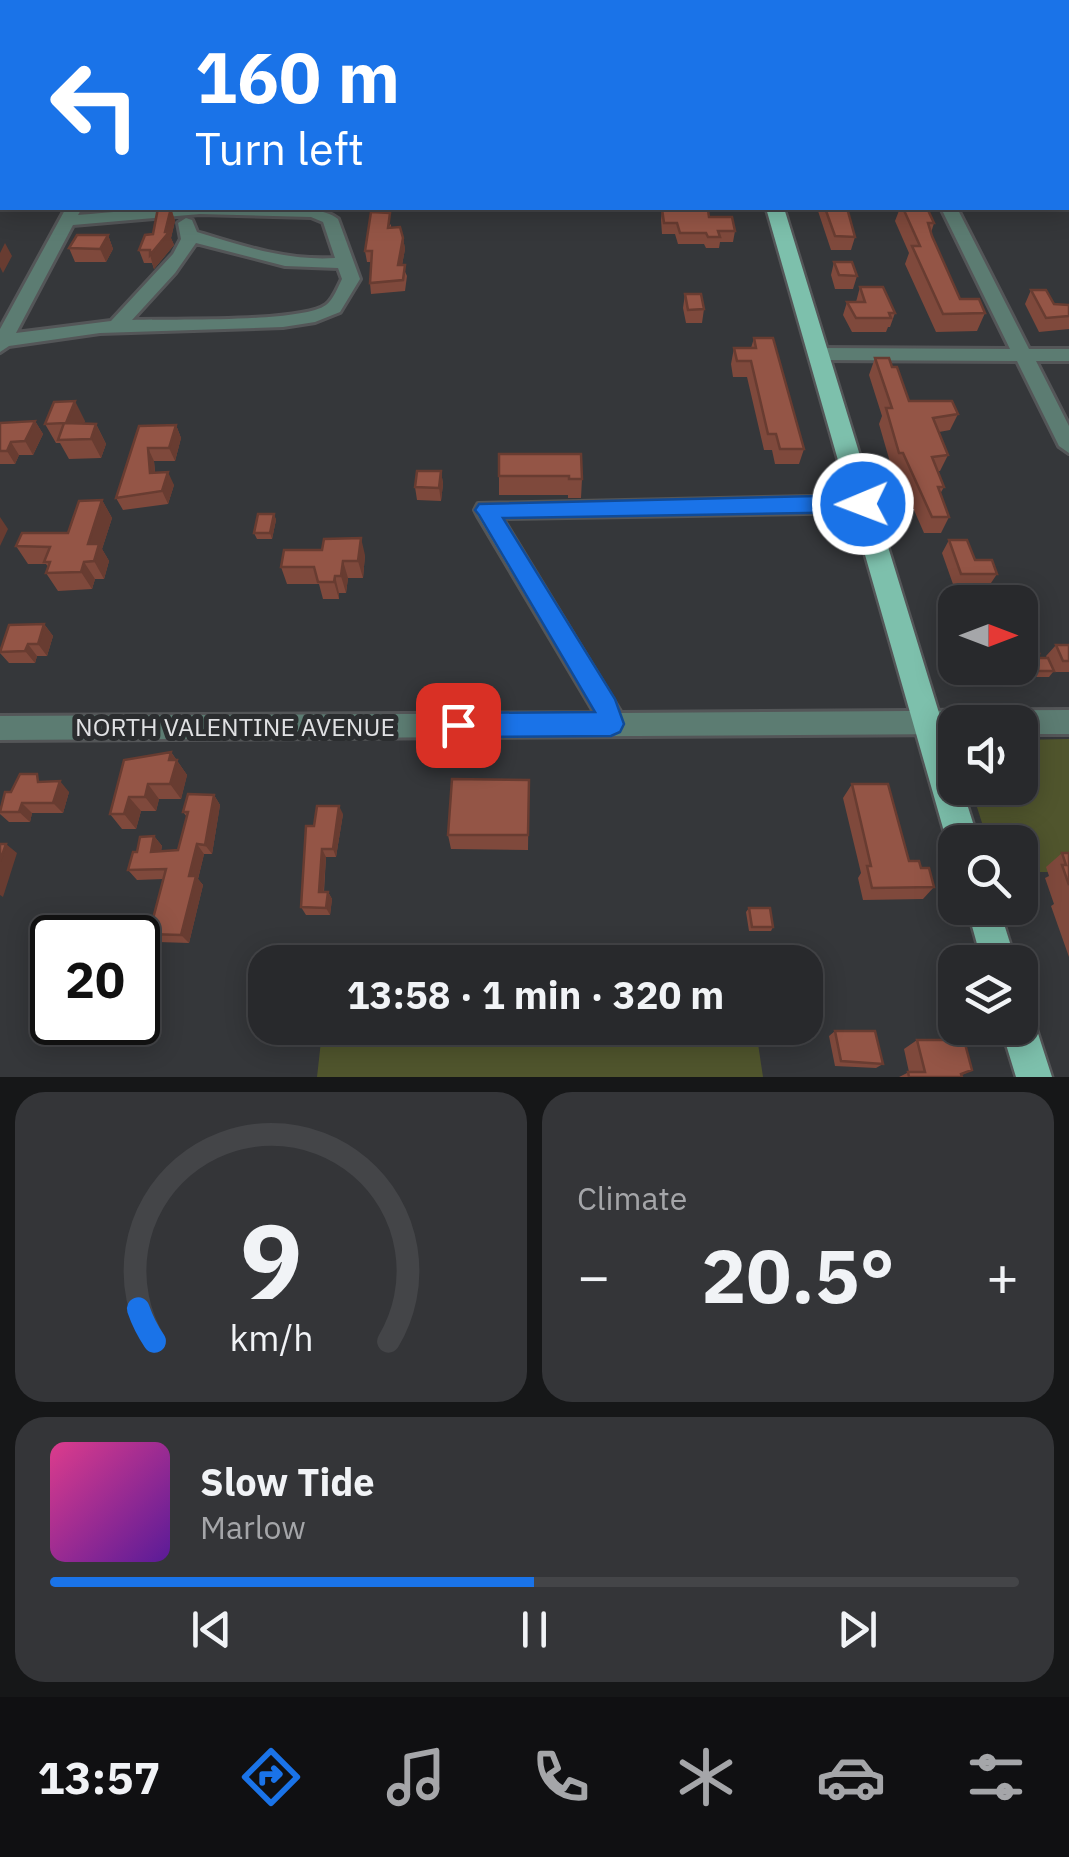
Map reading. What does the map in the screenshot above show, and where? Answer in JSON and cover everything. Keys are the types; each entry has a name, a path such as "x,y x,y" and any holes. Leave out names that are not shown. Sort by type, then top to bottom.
{"main road":[{"path":"776,210 958,825"},
{"path":"1024,1045 1034,1077"}],"street":[{"path":"114,326 149,294 166,268 180,260 190,242 183,210"},
{"path":"183,210 314,212 330,219 351,279 334,308 316,316 283,321 114,326 1,344 71,214 183,210"},
{"path":"949,210 1069,446"},
{"path":"188,235 226,249 312,266 345,262"},
{"path":"819,354 1069,355"},
{"path":"611,724 606,707 486,510 863,504"},
{"name":"NORTH VALENTINE AVENUE","path":"0,728 1069,722"}],"green space":[{"path":"1069,739 1069,872 1038,872 1038,825 983,825 976,805 1038,805 1038,740"},
{"path":"321,1045 758,1045 763,1077 317,1077"}],"building":[{"path":"158,210 170,210 165,232 169,232 150,255 150,250 139,250 145,235 153,234"},
{"path":"662,210 708,210 709,217 732,217 735,231 718,231 720,237 708,237 706,233 680,233 677,223 664,223"},
{"path":"826,210 848,210 855,237 835,236"},
{"path":"904,210 928,210 934,223 928,223 932,236 960,299 979,299 985,313 943,314 912,246 920,246"},
{"path":"371,212 390,213 388,228 400,227 403,238 398,265 405,265 403,280 370,283 372,251 365,251"},
{"path":"77,235 108,235 100,249 69,248"},
{"path":"834,262 852,262 857,276 839,275"},
{"path":"860,287 883,287 895,313 889,313 891,318 856,318 847,302 865,302"},
{"path":"1031,290 1046,290 1054,304 1069,305 1069,316 1046,318"},
{"path":"685,294 701,294 704,309 688,310"},
{"path":"754,338 773,338 804,449 780,449 776,434 768,434 751,361 737,361 734,348 756,348"},
{"path":"875,358 889,358 892,367 897,367 909,401 952,401 958,414 933,418 948,455 932,457 944,487 938,487 949,517 932,517 903,453 899,453 886,408 892,408"},
{"path":"75,401 66,423 96,424 91,439 58,440 64,423 45,424 54,402"},
{"path":"35,421 25,441 11,442 7,451 0,451 0,423"},
{"path":"176,425 169,448 148,448 150,473 168,472 162,491 116,498 139,426"},
{"path":"499,454 581,454 582,479 499,476"},
{"path":"417,471 441,471 439,488 415,487"},
{"path":"102,500 88,544 99,544 94,561 84,562 81,572 46,573 50,562 44,562 50,547 16,546 22,533 68,533 79,501"},
{"path":"258,514 274,514 270,533 254,533"},
{"path":"361,538 358,561 343,561 341,576 335,576 334,582 318,582 314,567 281,567 284,550 322,550 324,539"},
{"path":"949,540 967,540 975,560 992,560 997,574 961,574"},
{"path":"44,624 38,644 28,644 25,651 0,652 9,625"},
{"path":"1056,645 1069,645 1069,661 1063,661"},
{"path":"1038,658 1048,658 1054,671 1038,671"},
{"path":"171,752 169,760 177,760 170,784 148,784 145,797 129,797 124,814 110,814 124,760"},
{"path":"20,774 37,774 38,782 60,781 53,803 22,803 19,812 0,812 5,792 11,792"},
{"path":"452,779 529,780 528,835 448,835"},
{"path":"852,784 888,784 909,861 919,861 921,868 929,868 934,887 872,888 867,866 871,866"},
{"path":"188,794 214,795 205,845 197,844 189,876 196,876 181,935 160,934 160,915 154,915 166,869 128,870 140,837 154,836 151,852 178,850 188,812 183,812"},
{"path":"317,806 339,806 333,849 322,849 319,892 328,892 326,908 301,907 306,826 314,826"},
{"path":"1062,853 1069,853 1069,885 1062,865 1066,865"},
{"path":"749,908 770,908 773,927 752,927"},
{"path":"835,1031 875,1031 883,1064 841,1061"},
{"path":"917,1040 965,1045 972,1070 961,1074 962,1077 909,1077 908,1072 925,1072"}],"route":[{"path":"458,725 611,724 606,707 486,510 863,504"}]}
